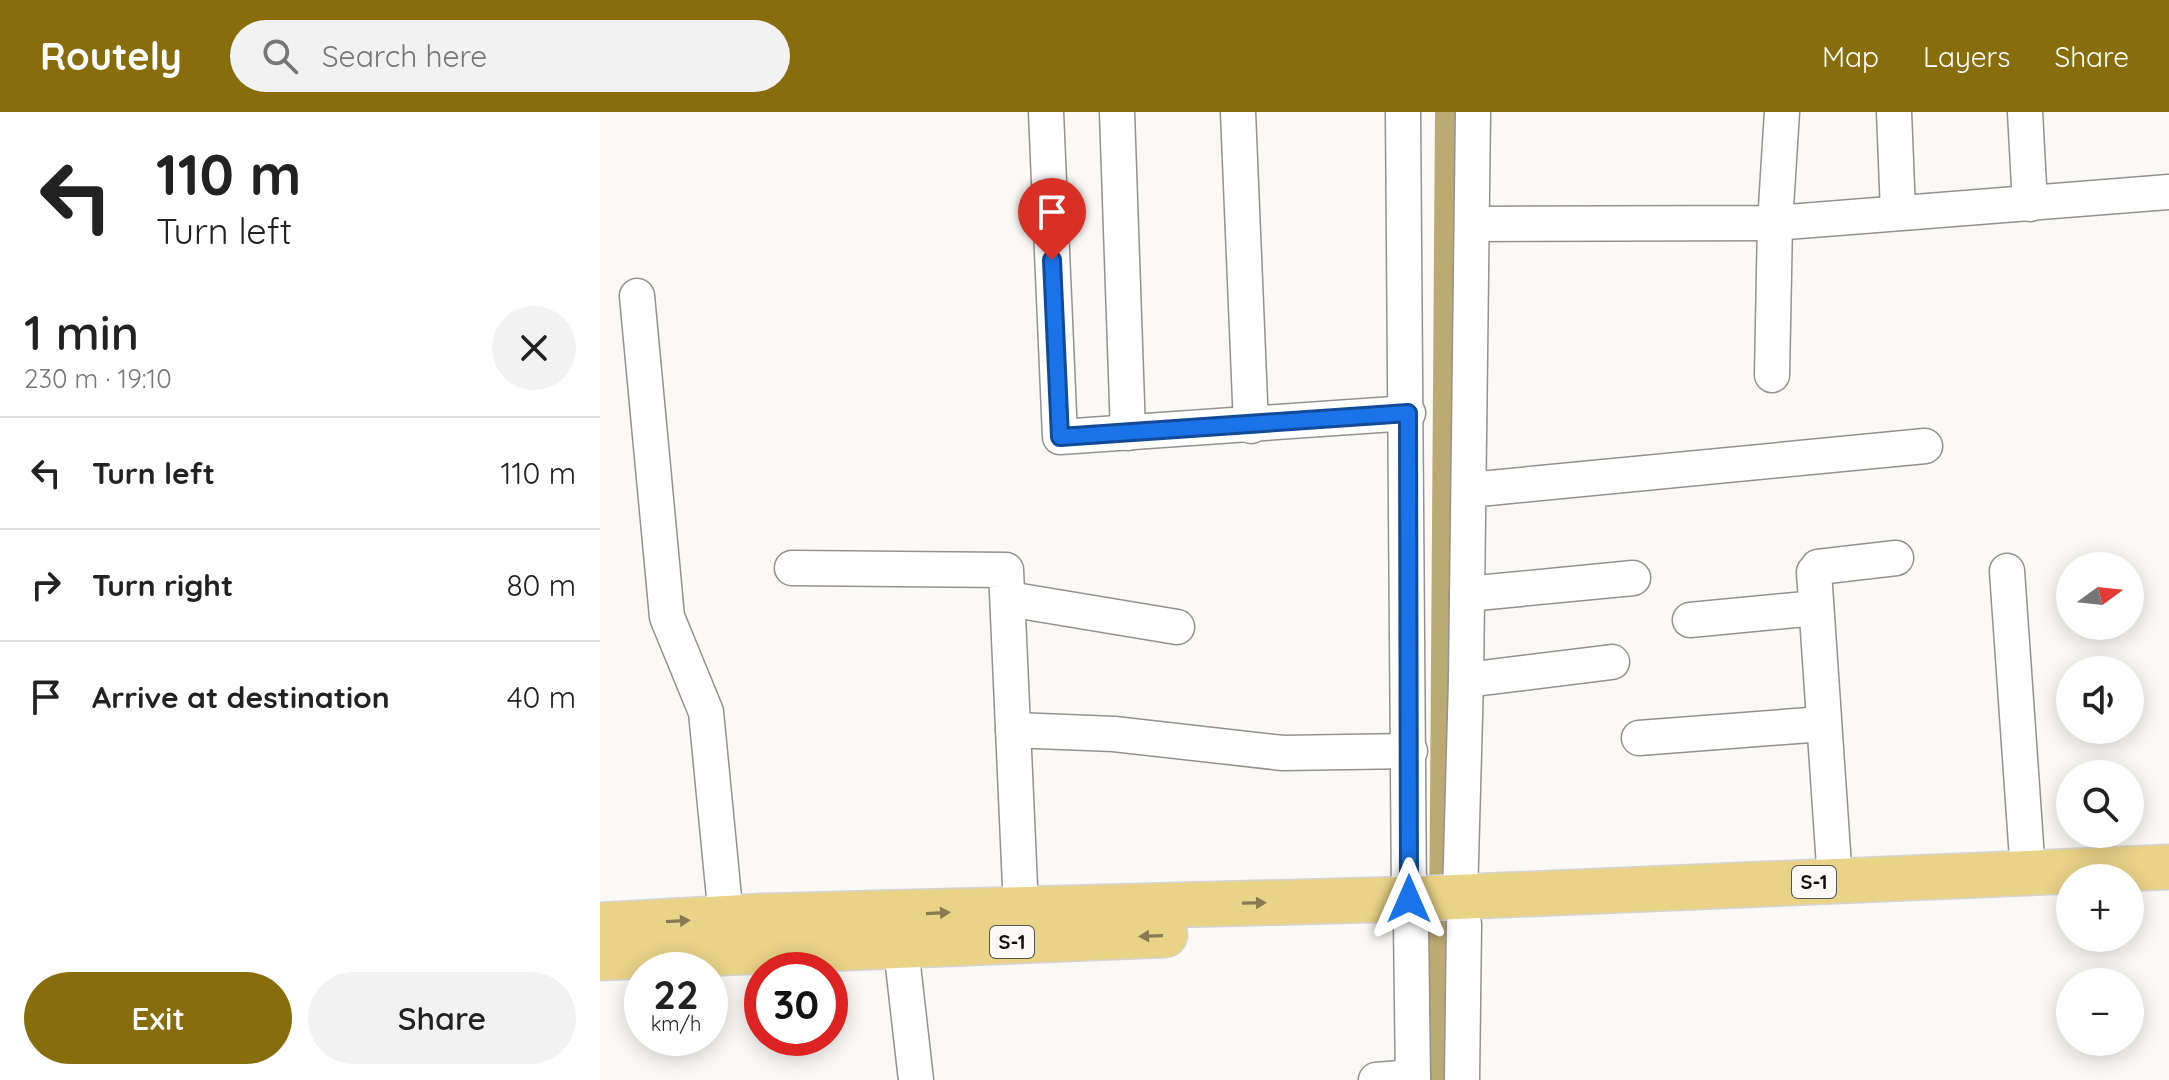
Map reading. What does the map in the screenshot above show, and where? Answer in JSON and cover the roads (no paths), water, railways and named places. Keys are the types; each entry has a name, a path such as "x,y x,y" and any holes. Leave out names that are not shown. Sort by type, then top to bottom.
{"main road":[{"name":"S-1","path":"600,958 750,928 901,948 1835,881 2169,867"},
{"path":"2144,894 2169,893"},
{"name":"S-1","path":"600,925 750,928 1021,909 1432,911 2056,898"}],"street":[{"path":"1046,112 1060,437 1408,413"},
{"path":"1117,112 1128,433"},
{"path":"1238,112 1251,426"},
{"path":"1403,112 1410,751 1432,911 1462,1080"},
{"path":"1376,1080 1413,1078 1432,911 1466,680 1473,112"},
{"path":"1772,375 1775,223 1782,112"},
{"path":"1894,112 1898,212"},
{"path":"2025,112 2030,204"},
{"path":"1472,224 1775,223 2169,192"},
{"path":"637,296 667,617 706,712 750,928"},
{"path":"1469,490 1925,446"},
{"path":"1835,881 1814,572 1818,567 1896,558"},
{"path":"792,568 1006,570 1021,909"},
{"path":"2007,571 2028,873"},
{"path":"1467,594 1633,578"},
{"path":"1009,599 1177,627"},
{"path":"1690,620 1816,608"},
{"path":"1466,680 1612,662"},
{"path":"1639,738 1823,724"},
{"path":"1013,730 1114,734 1283,753 1410,751"},
{"path":"901,948 916,1080"}],"waterway":[{"path":"1443,1080 1450,112"}]}
